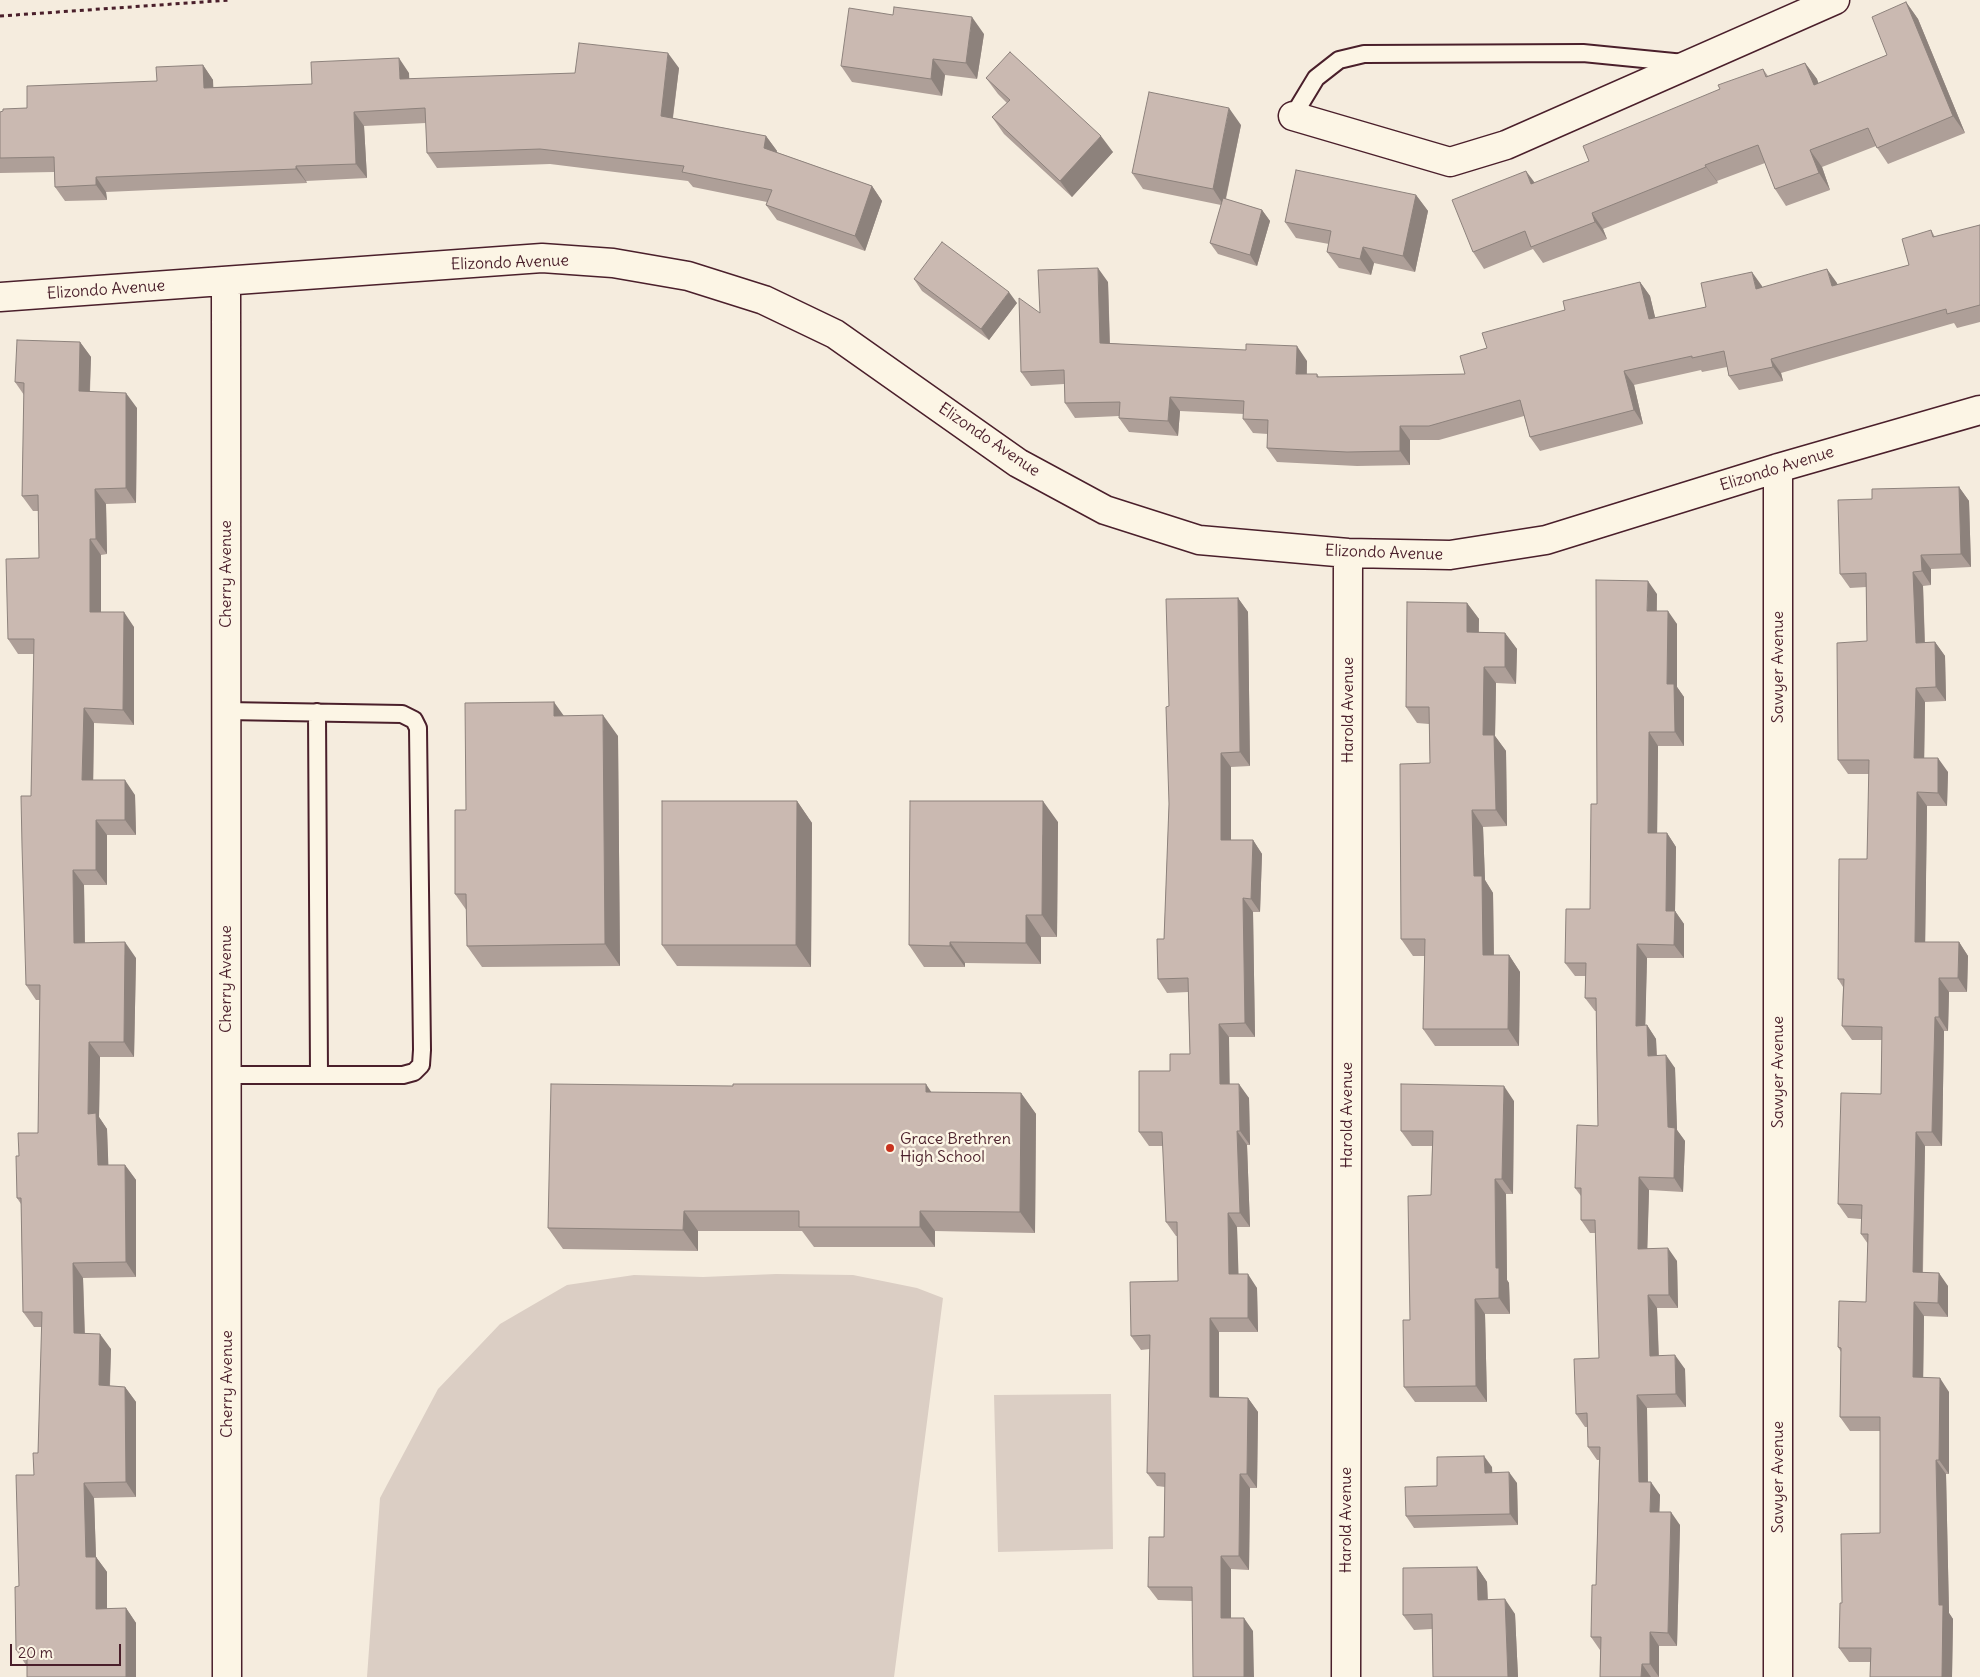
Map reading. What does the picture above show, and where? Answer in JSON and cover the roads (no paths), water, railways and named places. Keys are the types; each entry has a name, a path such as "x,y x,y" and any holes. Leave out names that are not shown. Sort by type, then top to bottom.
{"street":[{"path":"1293,116 1450,162 1506,145 1835,0"},
{"name":"Elizondo Avenue","path":"0,297 542,258 613,263 688,276 764,300 835,334 1018,463 1105,510 1199,540 1348,553 1450,555 1546,540 1778,468 1980,410"},
{"name":"Cherry Avenue","path":"226,281 227,1677"},
{"name":"Sawyer Avenue","path":"1778,468 1778,1677"},
{"name":"Harold Avenue","path":"1346,1677 1348,553"}],"lane":[{"path":"1293,116 1316,78 1338,60 1364,54 1583,53 1690,64"},
{"path":"226,711 402,714 414,720 418,728 422,1050 421,1065 414,1072 403,1075 226,1075"},
{"path":"317,712 319,1075"}],"place":[{"name":"Grace Brethren High School","path":"890,1148"}]}
